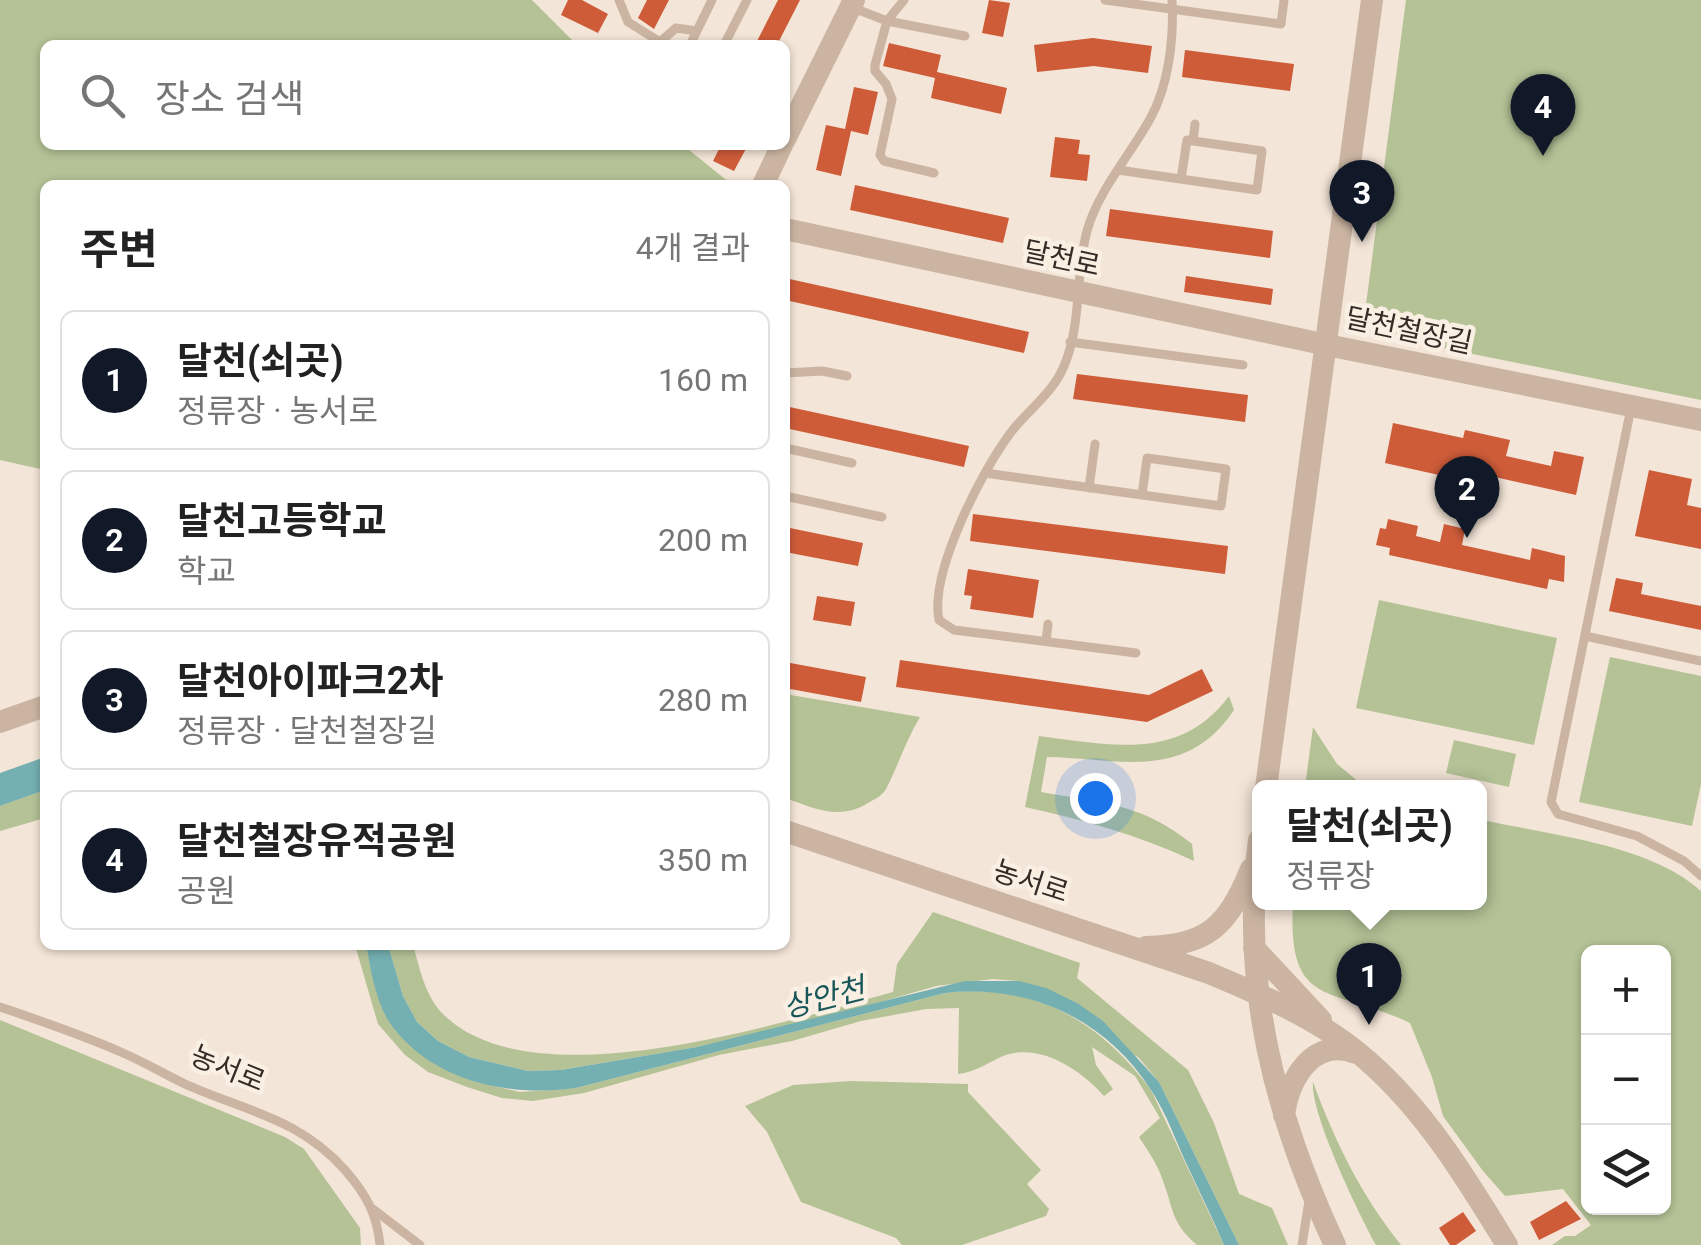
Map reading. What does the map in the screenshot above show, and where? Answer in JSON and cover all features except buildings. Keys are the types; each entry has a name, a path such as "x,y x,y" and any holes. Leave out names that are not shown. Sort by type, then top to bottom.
{"street":[{"name":"달천철장길","path":"1372,0 1327,345 1701,420"},
{"path":"790,127 852,4"},
{"path":"764,180 779,150"},
{"name":"달천로","path":"790,230 1327,345"},
{"path":"1267,780 1327,345"},
{"path":"0,722 40,708"},
{"name":"농서로","path":"790,833 1136,947 1257,993 1336,1037 1359,1054 1420,1116 1508,1245"},
{"path":"1136,947 1185,944 1204,936 1234,902 1252,860"},
{"path":"1255,910 1254,948 1264,1041 1283,1118 1310,1193 1335,1245"},
{"path":"1254,948 1336,1037"},
{"path":"1283,1118 1294,1078 1314,1056 1337,1049 1359,1054"}],"lane":[{"path":"619,0 628,22 657,40"},
{"path":"692,40 712,0"},
{"path":"727,40 747,0"},
{"path":"904,0 888,20 875,72 892,99 880,155 884,160 934,173"},
{"path":"1105,0 1172,5 1281,24 1284,0"},
{"path":"1201,13 1203,0"},
{"path":"852,4 888,20 964,36"},
{"path":"1136,652 954,630 940,620 938,598 954,538 986,474 1010,433 1057,380 1070,342 1088,230 1118,170 1153,114 1161,90 1171,40 1172,5"},
{"path":"666,40 676,28 697,31"},
{"path":"1193,140 1195,124"},
{"path":"1118,170 1256,190 1262,151 1187,140 1182,179"},
{"path":"1070,342 1243,365"},
{"path":"790,373 822,370 847,376"},
{"path":"1632,406 1551,796 1553,808 1565,818 1636,836 1684,862 1701,876"},
{"path":"1089,488 1094,444"},
{"path":"790,449 852,463"},
{"path":"986,474 1221,506 1226,469 1147,458 1142,495"},
{"path":"790,497 882,517"},
{"path":"1046,641 1048,624"},
{"path":"1585,636 1701,661"},
{"name":"농서로","path":"0,1007 110,1047 203,1092 296,1127 338,1162 373,1209 380,1245"},
{"path":"1302,1245 1310,1193"},
{"path":"373,1209 420,1245"}],"green space":[{"path":"0,0 532,0 572,40 40,40 40,150 689,150 726,180 40,180 40,469 0,460"},
{"path":"1406,0 1701,0 1701,400 1384,336 1365,312"},
{"path":"1379,600 1557,638 1534,745 1356,708"},
{"path":"1610,657 1701,676 1701,784 1692,826 1579,802"},
{"path":"790,695 920,717 882,794 847,811 816,809 790,800"},
{"path":"1229,696 1234,710 1215,733 1172,757 1124,762 1047,757 1041,792 1102,802 1156,820 1192,844 1194,861 1111,829 1025,807 1039,736 1118,745 1166,740 1210,717"},
{"path":"1313,727 1337,764 1356,780 1306,780"},
{"path":"1454,740 1516,754 1509,787 1446,773"},
{"path":"40,792 40,819 0,831 0,806"},
{"path":"1487,821 1625,851 1679,875 1701,891 1701,1245 1552,1245 1591,1225 1583,1215 1671,1215 1671,945 1581,945 1581,1212 1563,1189 1505,1196 1443,1116 1410,1023 1320,989 1307,978 1298,962 1293,910 1487,910"},
{"path":"933,912 1080,963 1077,978 1188,1070 1214,1123 1239,1194 1272,1208 1288,1245 1239,1245 1159,1082 1139,1058 1019,981 993,979 936,986 832,1016 697,1047 561,1070 528,1071 469,1057 438,1041 417,1022 403,996 389,950 414,950 424,982 443,1014 484,1040 536,1053 597,1054 662,1048 790,1020 893,992 897,964"},
{"path":"356,950 367,950 371,969 449,1071 520,1092 576,1088 945,993 977,991 1035,1001 1086,1025 1131,1065 1151,1090 1224,1245 1197,1245 1174,1216 1158,1169 1139,1137 1160,1118 1135,1076 1092,1047 1096,1065 1113,1089 1104,1096 1072,1068 1031,1053 1003,1056 958,1074 959,1008 926,1009 861,1021 584,1093 533,1101 502,1098 428,1072 405,1055 378,1024"},
{"path":"0,1020 285,1137 304,1149 360,1228 361,1245 0,1245"},
{"path":"851,1081 968,1084 968,1092 1041,1170 1027,1184 1049,1209 1046,1216 962,1245 902,1245 896,1238 801,1202 767,1132 745,1106 793,1085"},
{"path":"1313,1082 1350,1167 1401,1245 1376,1245 1327,1139"}],"water":[{"path":"40,759 40,792 0,806 0,773"},
{"path":"367,950 389,950 403,996 417,1022 438,1041 469,1057 528,1071 561,1070 697,1047 965,981 1019,981 1046,988 1103,1021 1159,1082 1239,1245 1224,1245 1162,1109 1132,1065 1087,1025 1035,1001 1006,994 945,993 576,1088 526,1090 476,1082 430,1061 392,1026 375,987"}],"place":[{"name":"달천철장유적공원","path":"1543,156"},
{"name":"달천아이파크2차","path":"1362,242"},
{"name":"달천고등학교","path":"1467,538"},
{"name":"달천(쇠곳)","path":"1369,1025"}],"water label":[{"name":"상안천","path":"824,998"}]}
